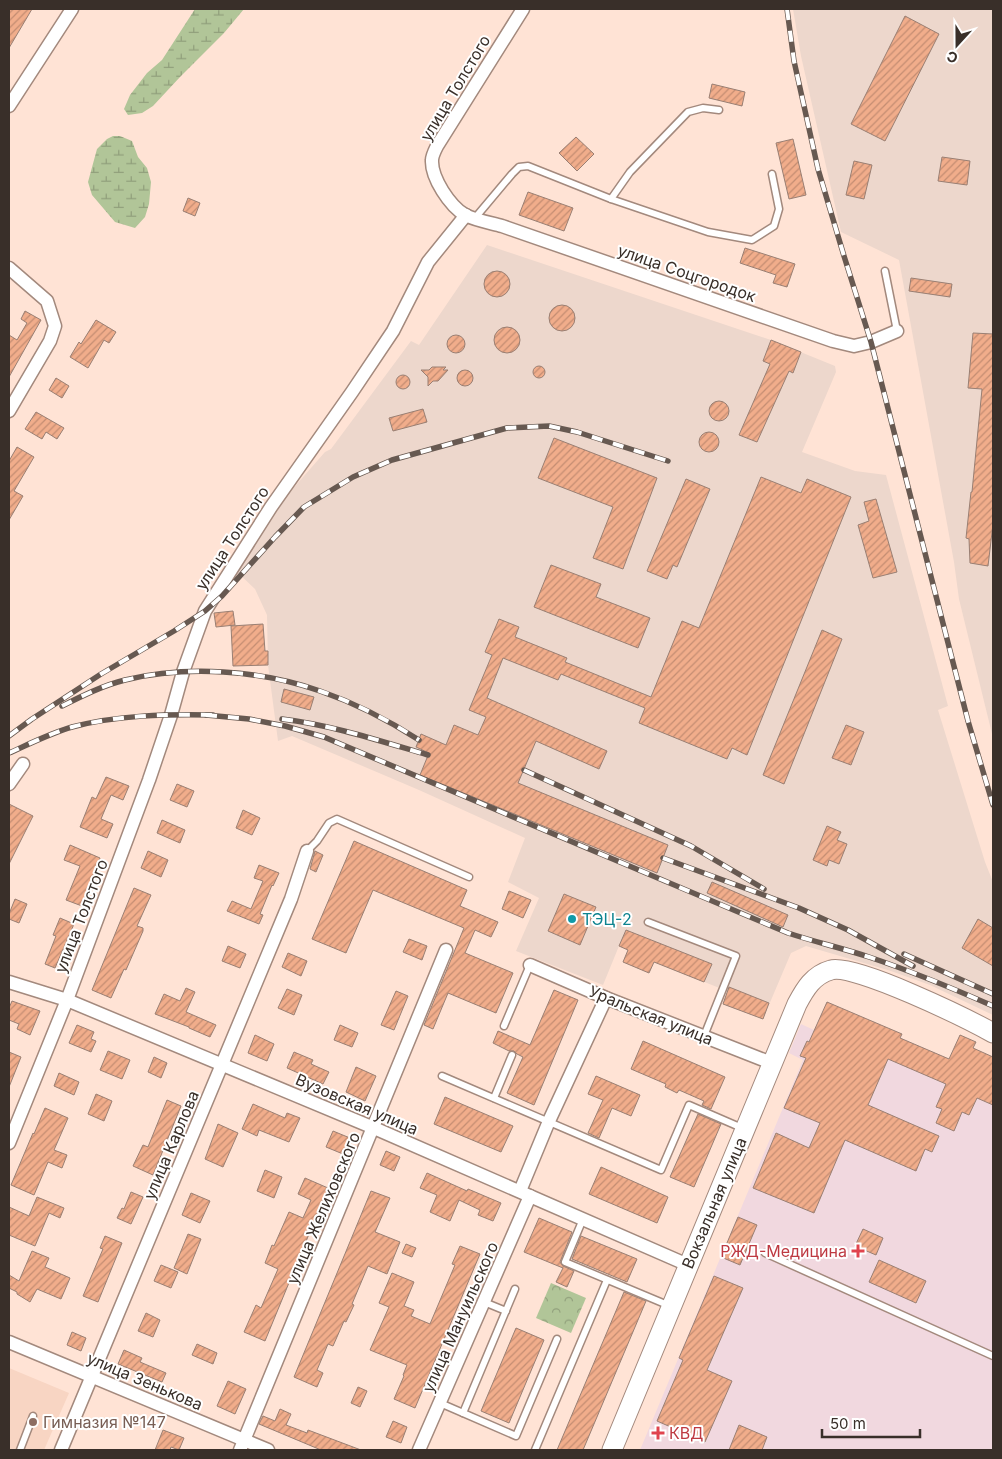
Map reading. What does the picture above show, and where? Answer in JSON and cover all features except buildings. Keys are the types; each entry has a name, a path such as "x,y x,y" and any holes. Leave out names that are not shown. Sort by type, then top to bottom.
{"street":[{"path":"9,106 72,9"},
{"name":"улица Толстого","path":"9,1143 67,1000 150,780 183,672 205,611 271,507 393,331 428,262 470,216 455,207 442,190 434,174 432,159 436,146 523,9"},
{"name":"улица Соцгородок","path":"470,216 833,341 854,346 872,342 897,331"},
{"path":"9,268 47,301 55,326 50,341 9,411"},
{"path":"9,784 22,764"},
{"name":"улица Карлова","path":"61,1450 291,899 307,851"},
{"name":"улица Желиховского","path":"242,1445 446,950"},
{"name":"Уральская улица","path":"530,965 606,998 774,1064"},
{"name":"Вокзальная улица","path":"612,1450 688,1265 774,1064 797,1004 807,986 819,975 832,969 848,970 928,1001 993,1033"},
{"name":"Вузовская улица","path":"9,982 67,1000 374,1128 688,1265"},
{"name":"улица Мануильского","path":"420,1450 484,1302 525,1194 549,1121 606,998"},
{"name":"улица Зенькова","path":"9,1342 92,1376 242,1445 268,1450"}],"lane":[{"path":"611,198 630,172 688,112 703,108 719,110"},
{"path":"470,216 519,167 528,166 708,232 752,240 774,226 779,209 772,174"},
{"path":"885,271 897,331"},
{"path":"307,851 317,841 329,823 337,820 469,877"},
{"path":"648,922 736,956 704,1036"},
{"path":"504,1026 530,965"},
{"path":"494,1098 512,1055"},
{"path":"442,1076 660,1170 689,1105 746,1129"},
{"path":"583,1219 565,1262 671,1306"},
{"path":"765,1253 993,1356"},
{"path":"535,1450 607,1280"},
{"path":"463,1413 516,1289"},
{"path":"484,1302 506,1311"},
{"path":"440,1403 516,1436 557,1339"},
{"path":"20,1450 34,1416"}],"shaded area":[{"path":"793,9 993,9 993,738 959,599 954,562 899,260 841,232 801,56"},
{"name":"ТЭЦ-2","path":"487,245 771,340 835,366 836,372 802,452 855,471 886,475 948,706 938,710 985,862 993,882 993,1015 930,985 891,971 806,946 791,953 763,1019 723,1004 727,992 722,989 654,962 649,973 623,962 628,950 619,946 603,985 516,951 539,898 508,882 525,838 292,736 278,741 268,665 267,615 255,589 236,571 275,509 325,452 331,449 411,341 419,345"},
{"name":"РЖД-Медицина","path":"827,1002 902,1034 901,1038 993,1078 993,1450 640,1450 803,1060 789,1053 801,1024 814,1030"},
{"name":"Гимназия №147","path":"9,1368 69,1393 44,1450 9,1450"}],"green space":[{"path":"195,9 244,9 224,33 153,106 142,113 128,115 124,109 130,95 147,73 162,60"},
{"path":"113,136 120,136 132,141 138,157 147,168 151,182 149,204 145,217 135,228 115,222 92,195 88,182 97,149"},
{"path":"551,1283 586,1298 571,1333 536,1318"}],"railway":[{"path":"787,9 794,61 818,169 871,342 968,721 993,805"},
{"path":"9,736 101,674 205,611 222,596 304,507 353,477 392,460 507,428 549,426 577,432 668,461"},
{"path":"62,706 109,685 149,675 198,671 248,674 297,684 346,701 371,712 419,740"},
{"path":"206,715 249,719 285,726 324,737 788,933 885,962 993,1006"},
{"path":"9,753 56,732 89,723 142,716 213,715"},
{"path":"282,719 338,729 428,755"},
{"path":"524,770 691,846 764,889"},
{"path":"663,858 799,908 848,930 913,966"},
{"path":"904,954 993,994"}],"place":[{"name":"ТЭЦ-2","path":"572,919"},
{"name":"РЖД-Медицина","path":"858,1251"},
{"name":"Гимназия №147","path":"33,1422"},
{"name":"КВД","path":"658,1433"}]}
